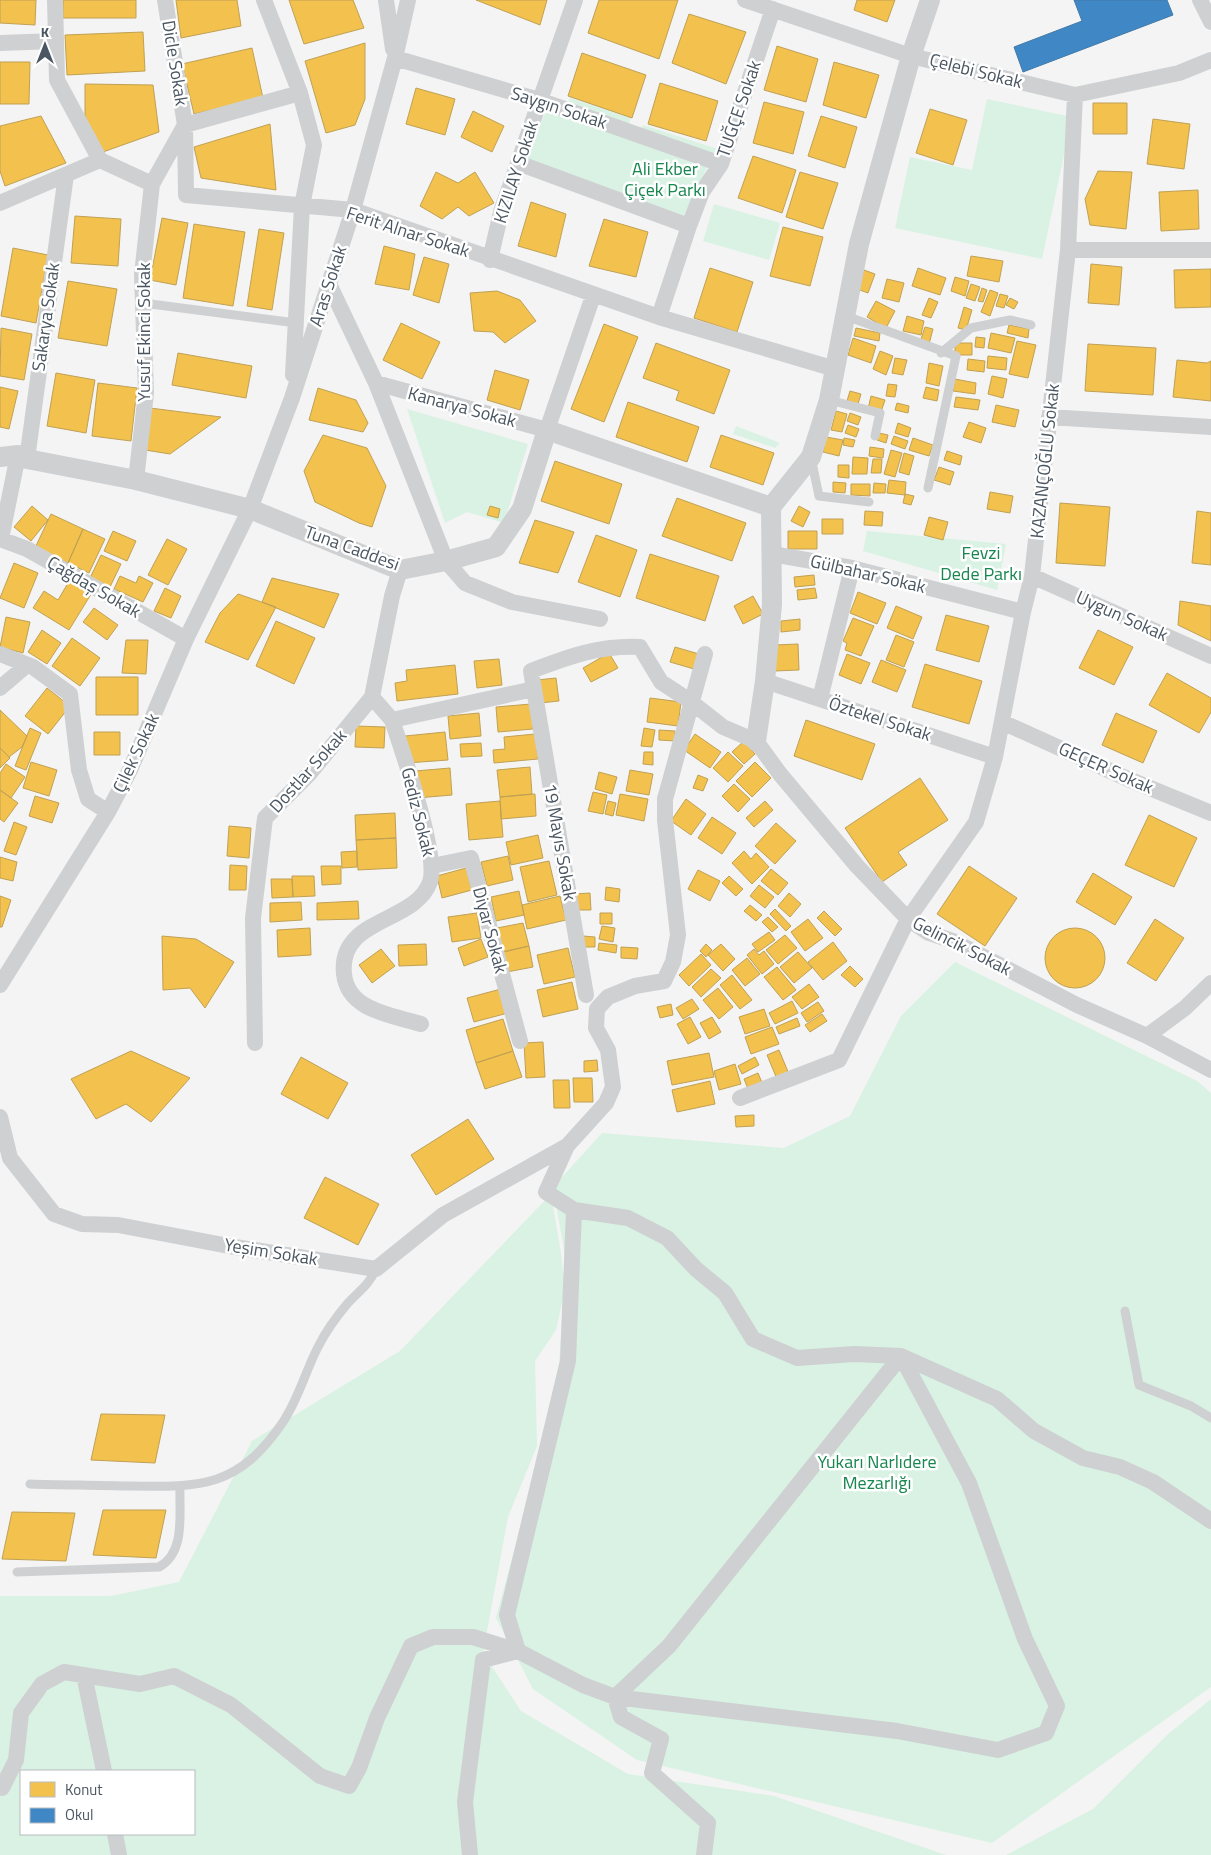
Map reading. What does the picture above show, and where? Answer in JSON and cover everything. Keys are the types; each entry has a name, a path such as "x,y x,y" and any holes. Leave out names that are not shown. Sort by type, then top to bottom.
{"street":[{"path":"54,0 56,80 100,160 152,184 185,126 300,93"},
{"name":"Dicle Sokak","path":"165,0 185,126"},
{"path":"264,0 300,93 314,145 302,206 292,398"},
{"path":"386,0 395,58"},
{"name":"Aras Sokak","path":"250,509 292,398 353,210 395,58 408,0"},
{"name":"KIZILAY Sokak","path":"490,260 502,212 518,163 575,0"},
{"name":"Çelebi Sokak","path":"745,0 911,56 1075,95 1178,73 1211,60"},
{"path":"690,701 723,727 756,741 765,681 772,604 771,507 811,458 829,400 859,244 911,56 930,0"},
{"path":"1200,0 1211,22"},
{"name":"TUĞÇE Sokak","path":"659,317 688,226 702,192 721,164 773,9"},
{"path":"0,43 56,41"},
{"name":"Saygın Sokak","path":"395,58 539,100 721,164"},
{"name":"KAZANÇOĞLU Sokak","path":"740,1098 839,1060 908,919 976,822 995,756 1023,612 1032,576 1068,250 1075,95"},
{"name":"Ferit Alnar Sokak","path":"185,126 186,195 353,210 593,296 835,369"},
{"path":"0,203 100,160"},
{"path":"518,163 688,226"},
{"name":"Sakarya Sokak","path":"1,539 66,174"},
{"name":"Yusuf Ekinci Sokak","path":"136,480 146,393 142,274 152,184"},
{"path":"1068,250 1211,250"},
{"path":"329,284 376,383 446,562 465,583 512,602 600,619"},
{"path":"593,296 548,430 771,507"},
{"name":"Kanarya Sokak","path":"376,383 548,430"},
{"path":"1050,418 1211,427"},
{"name":"Tuna Caddesi","path":"15,457 136,480 250,509 400,570 446,562 496,547 522,509 548,430"},
{"name":"Çilek Sokak","path":"0,986 108,812 130,770 186,639 250,509"},
{"name":"Çağdaş Sokak","path":"1,539 27,548 186,639"},
{"name":"Gülbahar Sokak","path":"772,554 852,568 1023,612"},
{"path":"820,699 852,568"},
{"name":"Dostlar Sokak","path":"255,1043 253,918 265,818 310,773 372,697 392,596 400,570"},
{"name":"Uygun Sokak","path":"1032,576 1211,656"},
{"name":"19 Mayıs Sokak","path":"586,995 531,671 572,655 606,647 640,647 661,682 690,701"},
{"path":"0,654 27,665 70,694 80,770 88,799 108,812"},
{"path":"705,654 690,701 665,799 665,820 678,935 673,962 664,981 635,986 608,997 597,1009 596,1028 608,1050 613,1087 606,1103 567,1146 546,1192 574,1210 628,1218 667,1238 696,1269 725,1293 753,1339 798,1358 854,1354 901,1356 997,1399 1034,1431 1084,1458 1120,1467 1153,1482 1211,1521"},
{"path":"0,688 27,665"},
{"name":"Öztekel Sokak","path":"765,681 995,756"},
{"path":"372,697 392,720 534,689"},
{"name":"Gediz Sokak","path":"392,720 424,828 432,866 430,882 421,897 359,935 348,949 344,969 348,989 358,1002 373,1010 421,1024"},
{"name":"GEÇER Sokak","path":"1002,722 1128,779 1211,813"},
{"name":"Gelincik Sokak","path":"756,741 780,774 857,866 908,919 929,933 953,941 1077,1005 1147,1036 1211,1070"},
{"name":"Diyar Sokak","path":"432,866 471,858 520,1041"},
{"path":"1147,1036 1185,1008 1211,983"},
{"name":"Yeşim Sokak","path":"0,1117 10,1158 54,1214 82,1224 118,1225 229,1246 376,1269"},
{"path":"376,1269 443,1216 567,1146"},
{"path":"518,1651 506,1615 568,1361 574,1210"},
{"path":"614,1697 669,1646 901,1356"},
{"path":"0,1787 2,1788 16,1760 21,1714 42,1684 64,1672 140,1684 174,1676 231,1705 320,1776 349,1786 359,1768 377,1718 411,1646 432,1637 473,1637 518,1651 583,1685 614,1697 897,1731 998,1750 1046,1733 1057,1706 1026,1639 968,1483 901,1356"},
{"path":"470,1855 465,1802 483,1660 518,1651"},
{"path":"84,1675 104,1770"},
{"path":"614,1697 620,1717 660,1739 652,1773 708,1823 704,1855"},
{"path":"116,1835 119,1855"}],"lane":[{"path":"143,303 296,323"},
{"path":"847,307 941,353 956,356 928,488"},
{"path":"941,353 971,328 1010,320 1031,325"},
{"path":"829,400 880,413 875,436"},
{"path":"811,458 819,496 869,502"},
{"path":"30,1484 180,1487 210,1482 236,1470 247,1462 271,1438 293,1405 318,1347 329,1328 349,1302 371,1282 376,1269"},
{"path":"1125,1311 1138,1385 1191,1406 1211,1418"},
{"path":"17,1572 159,1567 171,1558 177,1547 180,1487"}],"green space":[{"path":"570,98 630,118 629,127 567,105"},
{"path":"987,99 1072,117 1042,259 895,228 910,157 972,170"},
{"name":"Ali Ekber Çiçek Parkı","path":"547,109 708,165 686,216 526,159"},
{"path":"643,125 718,149 713,159 639,132"},
{"path":"714,204 780,223 769,260 703,241"},
{"path":"407,409 528,444 504,523 467,512 445,523"},
{"path":"736,426 780,443 775,448 733,434"},
{"name":"Fevzi Dede Parkı","path":"867,531 1006,544 997,590 863,551"},
{"name":"Yukarı Narlıdere Mezarlığı","path":"955,962 1197,1081 1211,1093 1211,1687 992,1843 637,1760 533,1689 496,1618 536,1468 559,1364 564,1294 556,1330 535,1361 537,1446 508,1517 483,1653 521,1711 628,1774 774,1796 946,1855 0,1855 0,1596 111,1596 179,1582 252,1441 400,1351 551,1194 561,1253 565,1292 567,1267 553,1187 602,1133 784,1148 850,1116 901,1016"},
{"path":"1211,1699 1211,1855 1006,1855 1093,1809 1167,1735"}],"building: Konut":[{"path":"0,0 36,0 35,25 0,23"},
{"path":"63,0 136,0 136,18 63,18"},
{"path":"176,0 237,0 241,26 181,38"},
{"path":"289,0 353,0 364,28 304,44"},
{"path":"476,0 547,0 540,25"},
{"path":"599,0 678,0 659,59 588,33"},
{"path":"857,0 895,0 887,22 854,10"},
{"path":"689,14 746,32 726,84 672,63"},
{"path":"143,32 145,71 67,75 65,35"},
{"path":"365,43 365,99 355,125 326,133 305,61"},
{"path":"777,46 818,59 806,102 764,90"},
{"path":"252,48 263,98 194,114 182,64"},
{"path":"582,53 646,75 632,118 568,96"},
{"path":"0,62 30,62 29,104 0,104"},
{"path":"834,62 879,75 866,118 823,105"},
{"path":"660,83 718,101 706,141 648,124"},
{"path":"85,84 153,85 159,132 103,152 85,121"},
{"path":"416,88 455,99 445,135 406,124"},
{"path":"764,102 804,112 793,154 753,143"},
{"path":"1093,103 1127,103 1127,134 1093,134"},
{"path":"930,109 967,120 953,165 916,153"},
{"path":"473,111 504,126 492,152 461,137"},
{"path":"41,116 66,163 5,186 0,171 0,126"},
{"path":"821,116 857,127 845,168 808,156"},
{"path":"1153,119 1190,124 1184,169 1147,164"},
{"path":"270,124 276,190 201,178 194,147"},
{"path":"753,156 796,170 782,213 738,198"},
{"path":"1098,171 1132,172 1126,229 1090,225 1085,199"},
{"path":"436,172 458,183 475,172 494,203 469,216 458,207 442,219 420,206"},
{"path":"800,172 838,183 823,229 786,217"},
{"path":"1198,190 1199,229 1161,231 1159,192"},
{"path":"531,202 566,214 556,257 518,246"},
{"path":"75,216 121,219 118,266 71,263"},
{"path":"162,218 188,223 176,285 150,280"},
{"path":"604,219 648,232 636,277 589,266"},
{"path":"194,224 245,232 233,306 183,298"},
{"path":"783,227 823,237 810,286 770,276"},
{"path":"259,229 284,233 272,310 247,306"},
{"path":"384,246 415,254 409,290 375,284"},
{"path":"13,248 48,255 36,323 1,316"},
{"path":"971,256 1003,261 999,282 967,276"},
{"path":"424,257 449,264 439,303 413,295"},
{"path":"1091,264 1122,267 1119,305 1088,303"},
{"path":"710,268 753,282 737,332 694,318"},
{"path":"918,268 946,278 940,295 912,286"},
{"path":"1211,269 1211,307 1175,308 1174,270"},
{"path":"864,270 875,274 868,293 857,289"},
{"path":"955,277 969,281 965,296 951,291"},
{"path":"887,279 904,283 899,302 882,298"},
{"path":"68,281 117,289 107,346 58,338"},
{"path":"971,284 980,287 975,301 966,298"},
{"path":"982,288 987,290 983,302 978,301"},
{"path":"990,290 998,293 990,316 981,312"},
{"path":"497,291 520,300 536,321 505,343 493,332 474,331 470,293"},
{"path":"1000,294 1008,296 1004,308 996,306"},
{"path":"929,298 938,302 931,318 922,315"},
{"path":"1010,298 1018,302 1014,309 1006,305"},
{"path":"876,301 895,311 886,328 867,317"},
{"path":"964,307 972,310 966,330 958,328"},
{"path":"907,316 924,321 921,335 903,331"},
{"path":"401,323 440,342 422,379 383,360"},
{"path":"604,324 638,337 604,422 571,409"},
{"path":"1009,325 1029,329 1028,338 1007,333"},
{"path":"925,327 933,329 929,344 920,342"},
{"path":"1,328 32,334 24,380 0,376"},
{"path":"856,328 880,333 879,341 854,336"},
{"path":"991,333 1015,338 1011,353 988,348"},
{"path":"976,337 985,338 984,348 975,347"},
{"path":"853,338 876,346 871,363 848,355"},
{"path":"1017,341 1036,345 1028,378 1009,374"},
{"path":"656,343 730,370 714,414 676,400 679,391 643,378"},
{"path":"955,343 972,343 972,355 955,355"},
{"path":"1088,344 1156,348 1153,395 1085,391"},
{"path":"880,351 893,356 886,375 873,369"},
{"path":"178,353 252,366 246,398 172,385"},
{"path":"988,356 1007,358 1006,370 987,368"},
{"path":"895,358 907,360 903,375 892,373"},
{"path":"968,359 985,361 984,372 967,370"},
{"path":"1177,360 1207,363 1211,361 1211,401 1173,397"},
{"path":"929,363 943,366 939,386 926,383"},
{"path":"495,370 529,380 520,410 487,400"},
{"path":"56,373 95,380 86,433 47,426"},
{"path":"992,376 1007,379 1003,398 988,394"},
{"path":"955,379 976,383 975,394 953,391"},
{"path":"98,383 137,388 131,441 92,436"},
{"path":"888,384 897,385 895,397 886,396"},
{"path":"0,387 18,391 9,429 0,427"},
{"path":"926,387 939,390 937,401 923,398"},
{"path":"318,388 356,400 368,423 363,432 309,420"},
{"path":"850,391 861,394 858,404 847,401"},
{"path":"871,396 885,400 881,412 868,409"},
{"path":"956,397 980,400 978,410 954,407"},
{"path":"628,402 699,427 687,462 616,437"},
{"path":"897,403 909,406 908,413 895,410"},
{"path":"996,405 1019,410 1015,427 992,422"},
{"path":"150,408 221,417 170,454 145,450"},
{"path":"836,411 847,414 842,432 831,430"},
{"path":"850,413 861,417 858,425 847,421"},
{"path":"969,422 986,428 981,443 963,437"},
{"path":"898,423 911,428 908,437 895,433"},
{"path":"848,425 859,429 856,437 845,433"},
{"path":"879,433 888,435 886,443 877,440"},
{"path":"323,435 367,448 386,486 372,527 359,523 315,502 304,471"},
{"path":"721,435 774,453 763,485 710,467"},
{"path":"894,436 908,441 905,449 891,444"},
{"path":"826,437 843,440 839,456 823,452"},
{"path":"844,438 855,440 853,447 843,445"},
{"path":"913,438 933,445 929,456 909,450"},
{"path":"870,447 884,449 883,458 869,456"},
{"path":"891,450 902,453 895,477 884,474"},
{"path":"947,451 962,456 960,465 944,460"},
{"path":"904,453 914,456 909,475 899,472"},
{"path":"853,457 868,458 867,474 852,474"},
{"path":"873,459 882,459 881,473 871,473"},
{"path":"555,461 622,484 609,524 541,501"},
{"path":"838,465 849,465 849,478 838,477"},
{"path":"939,467 954,472 950,485 934,480"},
{"path":"889,480 906,482 905,495 887,493"},
{"path":"833,482 846,483 845,493 833,492"},
{"path":"874,483 886,484 885,493 873,493"},
{"path":"851,484 870,484 870,496 851,495"},
{"path":"990,492 1013,496 1010,513 987,509"},
{"path":"905,494 914,496 911,505 903,503"},
{"path":"677,498 746,523 732,561 662,536"},
{"path":"1060,503 1110,507 1105,566 1056,563"},
{"path":"32,506 48,520 31,541 14,527"},
{"path":"490,506 500,509 498,518 487,515"},
{"path":"799,506 810,512 803,527 791,521"},
{"path":"865,511 883,512 882,526 864,525"},
{"path":"1197,511 1211,513 1211,565 1192,563"},
{"path":"51,514 83,529 68,563 35,548"},
{"path":"929,517 948,522 943,540 924,535"},
{"path":"822,519 843,519 843,534 822,534"},
{"path":"535,520 574,532 558,573 519,563"},
{"path":"83,529 105,539 89,573 68,563"},
{"path":"113,531 136,541 127,561 104,551"},
{"path":"788,531 817,531 817,549 788,549"},
{"path":"596,535 637,550 620,597 578,582"},
{"path":"167,539 187,549 168,585 148,575"},
{"path":"650,554 719,576 705,621 636,598"},
{"path":"101,555 121,564 110,587 90,578"},
{"path":"14,563 38,573 24,608 0,598"},
{"path":"814,575 815,585 795,587 794,577"},
{"path":"120,576 136,583 139,576 153,583 143,602 114,589"},
{"path":"71,578 93,591 69,630 33,608 44,591 58,600"},
{"path":"272,578 339,594 324,628 262,602"},
{"path":"165,588 181,596 171,618 154,611"},
{"path":"815,588 817,598 798,600 797,590"},
{"path":"858,592 886,603 877,624 850,613"},
{"path":"238,594 276,607 248,660 205,642 220,613"},
{"path":"753,596 763,614 743,624 734,606"},
{"path":"1180,601 1211,606 1211,641 1178,625"},
{"path":"896,606 922,617 913,639 887,628"},
{"path":"94,608 118,625 107,640 83,622"},
{"path":"946,615 989,626 979,662 936,650"},
{"path":"6,617 30,622 23,653 0,647"},
{"path":"853,618 874,626 861,656 845,650 847,643 843,641"},
{"path":"800,619 800,630 781,632 781,621"},
{"path":"276,621 315,638 294,684 256,666"},
{"path":"42,630 61,643 47,664 28,652"},
{"path":"1098,630 1133,647 1114,685 1079,668"},
{"path":"896,635 914,642 904,667 886,660"},
{"path":"72,638 100,658 80,686 52,666"},
{"path":"126,640 148,640 146,674 122,673"},
{"path":"798,644 799,670 775,671 775,645"},
{"path":"675,647 699,654 694,669 670,662"},
{"path":"609,653 618,668 591,682 583,668"},
{"path":"847,654 870,663 861,684 839,675"},
{"path":"499,659 502,685 477,688 474,661"},
{"path":"881,660 906,670 897,692 872,682"},
{"path":"925,664 982,681 969,724 912,707"},
{"path":"455,665 458,694 397,701 395,683 407,681 406,670"},
{"path":"1167,673 1211,698 1211,712 1199,733 1149,705"},
{"path":"96,677 138,677 138,715 96,715"},
{"path":"556,678 559,701 540,703 537,680"},
{"path":"47,688 70,706 48,734 25,716"},
{"path":"650,698 681,702 678,726 647,722"},
{"path":"531,704 533,729 498,732 496,707"},
{"path":"0,710 27,736 22,747 9,757 0,748"},
{"path":"479,713 481,736 450,739 448,716"},
{"path":"1116,713 1157,731 1143,763 1102,745"},
{"path":"806,720 875,744 862,780 794,756"},
{"path":"356,726 385,727 384,748 355,747"},
{"path":"30,728 41,733 26,770 15,766"},
{"path":"644,728 655,730 652,747 641,746"},
{"path":"659,730 675,731 675,741 659,740"},
{"path":"94,732 120,732 120,755 94,755"},
{"path":"445,732 448,760 407,763 405,736"},
{"path":"535,734 538,759 494,763 493,750 505,749 504,737"},
{"path":"695,734 721,752 710,768 684,750"},
{"path":"744,741 755,754 744,764 732,752"},
{"path":"481,743 482,756 461,757 460,744"},
{"path":"0,748 10,758 0,768"},
{"path":"644,752 653,752 653,765 643,764"},
{"path":"728,752 743,766 728,782 713,768"},
{"path":"31,762 57,770 49,796 23,788"},
{"path":"755,762 771,778 752,797 736,781"},
{"path":"6,764 25,777 11,798 0,790 0,773"},
{"path":"530,767 532,794 500,797 497,770"},
{"path":"450,768 452,795 417,798 415,771"},
{"path":"630,770 653,774 649,795 626,791"},
{"path":"599,772 617,777 612,794 595,789"},
{"path":"698,775 708,779 703,791 693,788"},
{"path":"920,778 948,820 898,852 907,865 882,882 845,828"},
{"path":"734,784 750,799 738,812 722,796"},
{"path":"0,790 18,803 4,822 0,819"},
{"path":"593,792 607,795 603,814 588,811"},
{"path":"535,794 536,816 501,819 500,797"},
{"path":"620,794 648,799 644,821 616,815"},
{"path":"35,796 59,803 52,823 29,816"},
{"path":"686,799 706,814 691,835 671,821"},
{"path":"500,801 503,837 469,840 466,804"},
{"path":"608,801 616,803 613,816 605,814"},
{"path":"765,801 773,810 754,827 746,818"},
{"path":"395,813 396,838 356,840 355,815"},
{"path":"1149,815 1197,838 1174,887 1125,865"},
{"path":"712,817 736,833 722,854 698,838"},
{"path":"14,822 27,827 16,855 4,851"},
{"path":"776,823 796,841 775,864 755,846"},
{"path":"229,826 251,828 249,858 227,856"},
{"path":"538,835 543,858 511,865 506,842"},
{"path":"396,838 397,868 358,870 356,840"},
{"path":"357,851 357,867 342,868 341,852"},
{"path":"744,851 751,859 756,853 769,867 752,884 732,863"},
{"path":"508,856 513,880 487,886 481,862"},
{"path":"0,857 17,862 13,881 0,878"},
{"path":"549,861 557,895 528,902 520,867"},
{"path":"230,865 247,866 246,890 229,890"},
{"path":"321,866 341,866 341,884 322,885"},
{"path":"969,866 1017,898 985,946 937,914"},
{"path":"466,868 472,890 442,898 437,876"},
{"path":"771,869 788,883 778,895 761,881"},
{"path":"698,870 720,881 710,901 688,889"},
{"path":"1093,873 1132,897 1115,925 1076,902"},
{"path":"292,876 314,876 315,896 293,897"},
{"path":"729,876 743,889 736,896 722,883"},
{"path":"271,879 292,879 293,897 272,898"},
{"path":"759,885 774,897 765,908 750,896"},
{"path":"606,887 620,889 619,902 605,900"},
{"path":"519,891 524,915 496,921 491,897"},
{"path":"590,893 591,910 575,910 574,894"},
{"path":"789,893 801,904 790,917 778,906"},
{"path":"0,896 11,900 2,927 0,927"},
{"path":"560,896 566,920 527,929 522,905"},
{"path":"358,901 359,919 317,920 317,903"},
{"path":"301,902 302,920 270,922 270,903"},
{"path":"750,905 762,915 756,921 744,911"},
{"path":"775,909 791,926 786,931 770,914"},
{"path":"824,911 842,929 835,936 817,918"},
{"path":"477,913 481,938 452,942 448,917"},
{"path":"600,913 612,913 612,924 600,924"},
{"path":"768,917 778,927 772,932 762,922"},
{"path":"808,919 823,938 805,951 791,932"},
{"path":"1155,919 1184,938 1156,981 1127,963"},
{"path":"523,923 529,946 503,952 497,928"},
{"path":"602,926 615,928 613,942 599,939"},
{"path":"310,928 311,955 278,957 277,930"},
{"path":"1075,928 1092,933 1100,941 1105,958 1100,975 1092,983 1075,988 1058,983 1050,975 1045,958 1050,941 1058,933"},
{"path":"769,932 775,940 758,952 752,944"},
{"path":"785,935 797,948 778,964 766,950"},
{"path":"162,936 196,939 234,962 205,1008 190,988 163,990"},
{"path":"583,936 595,937 595,947 582,947"},
{"path":"481,939 488,957 464,966 458,948"},
{"path":"833,942 847,961 823,980 808,962"},
{"path":"599,943 617,945 616,953 598,950"},
{"path":"426,944 427,965 399,966 398,945"},
{"path":"706,944 712,950 706,957 700,951"},
{"path":"721,944 735,959 723,971 708,955"},
{"path":"529,946 533,967 507,972 503,952"},
{"path":"621,947 638,948 637,959 621,958"},
{"path":"568,948 575,977 544,984 537,955"},
{"path":"381,949 395,966 372,983 359,965"},
{"path":"754,949 759,955 764,951 774,964 762,974 747,955"},
{"path":"798,952 812,968 794,983 780,967"},
{"path":"701,954 711,965 689,986 679,975"},
{"path":"747,958 760,974 745,986 732,970"},
{"path":"850,966 863,979 855,987 841,975"},
{"path":"777,967 796,990 783,1000 764,977"},
{"path":"711,969 721,978 701,997 692,987"},
{"path":"732,975 752,1000 740,1009 720,985"},
{"path":"572,982 578,1009 543,1017 537,990"},
{"path":"809,984 819,997 802,1009 792,997"},
{"path":"718,988 733,1007 719,1019 703,1000"},
{"path":"501,989 508,1013 474,1022 467,998"},
{"path":"692,999 699,1009 683,1019 676,1008"},
{"path":"792,1001 798,1013 775,1024 769,1013"},
{"path":"818,1002 824,1011 807,1022 801,1013"},
{"path":"671,1004 673,1015 660,1018 657,1007"},
{"path":"764,1009 770,1026 745,1034 739,1017"},
{"path":"822,1014 827,1021 810,1032 805,1025"},
{"path":"690,1017 701,1037 688,1044 677,1024"},
{"path":"712,1017 721,1032 709,1039 700,1023"},
{"path":"797,1018 800,1026 779,1034 776,1027"},
{"path":"503,1019 513,1051 476,1063 466,1030"},
{"path":"772,1027 779,1044 751,1054 745,1037"},
{"path":"543,1042 545,1077 526,1078 524,1043"},
{"path":"779,1050 789,1074 777,1079 767,1055"},
{"path":"131,1051 190,1078 151,1122 126,1104 96,1119 71,1079"},
{"path":"513,1051 522,1077 485,1089 476,1063"},
{"path":"709,1053 714,1077 672,1085 667,1061"},
{"path":"301,1057 348,1083 328,1119 281,1094"},
{"path":"755,1057 759,1065 742,1074 738,1066"},
{"path":"597,1060 598,1071 584,1072 584,1061"},
{"path":"735,1064 741,1084 719,1090 714,1071"},
{"path":"758,1073 763,1085 749,1091 744,1079"},
{"path":"573,1078 592,1078 593,1102 574,1102"},
{"path":"553,1080 569,1080 570,1108 554,1108"},
{"path":"710,1081 715,1104 677,1112 672,1090"},
{"path":"754,1115 754,1126 736,1127 735,1116"},
{"path":"468,1119 494,1159 436,1195 411,1155"},
{"path":"325,1177 379,1204 358,1245 304,1218"},
{"path":"101,1414 165,1415 155,1463 91,1460"},
{"path":"103,1510 166,1510 156,1558 93,1555"},
{"path":"12,1512 75,1513 66,1561 2,1559"}],"building: Okul":[{"path":"1074,0 1167,0 1173,15 1023,72 1014,47 1082,21"}]}
